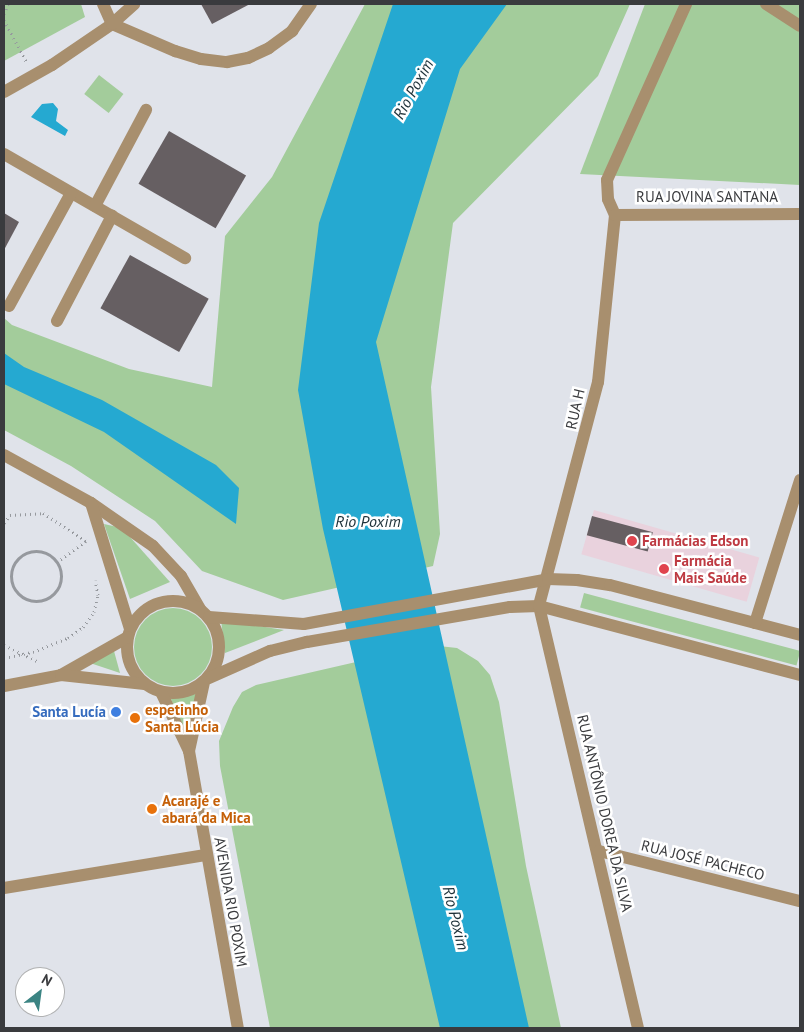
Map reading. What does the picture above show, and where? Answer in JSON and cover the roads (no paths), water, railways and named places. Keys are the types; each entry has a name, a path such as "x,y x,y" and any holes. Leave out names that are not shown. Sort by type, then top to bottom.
{"street":[{"path":"103,4 112,24 175,51 201,59 227,62 248,58 269,48 292,31 311,4"},
{"path":"4,92 112,24 134,4"},
{"path":"615,215 608,199 607,180 686,4"},
{"path":"766,4 800,26"},
{"path":"95,206 146,110"},
{"path":"4,154 185,258"},
{"path":"10,306 71,193"},
{"name":"RUA JOVINA SANTANA","path":"615,215 800,214"},
{"name":"RUA H","path":"539,606 548,580 598,382 615,215"},
{"path":"57,321 112,216"},
{"path":"4,455 91,503 153,546 181,576 216,629 220,654 207,680"},
{"path":"755,623 800,480"},
{"path":"91,503 129,633 129,663 145,684"},
{"path":"61,675 129,633 137,617 160,602 175,601 205,614 304,624 548,580 610,585 800,636"},
{"path":"4,686 61,675 145,684 160,692 176,694 270,651 307,642 510,606 539,606 800,675"},
{"name":"RUA ANTÔNIO DOREA DA SILVA","path":"539,606 599,851 638,1028"},
{"name":"AVENIDA RIO POXIM","path":"189,751 207,680"},
{"name":"AVENIDA RIO POXIM","path":"160,692 189,751 205,854 238,1028"},
{"name":"RUA JOSÉ PACHECO","path":"599,851 800,902"},
{"path":"4,888 205,854"}],"water":[{"name":"Rio Poxim","path":"393,4 507,4 460,69 376,342 529,1028 440,1028 323,529 298,390 319,223"},
{"path":"53,103 58,109 56,121 68,130 65,136 31,117 42,104"},
{"path":"4,353 24,367 102,400 216,465 239,488 236,524 104,432 4,384"}],"place":[{"name":"Farmácias Edson","path":"632,541"},
{"name":"Farmácia Mais Saúde","path":"664,569"},
{"name":"Santa Lucía","path":"116,712"},
{"name":"espetinho Santa Lúcia","path":"135,718"},
{"name":"Acarajé e abará da Mica","path":"152,809"}]}
